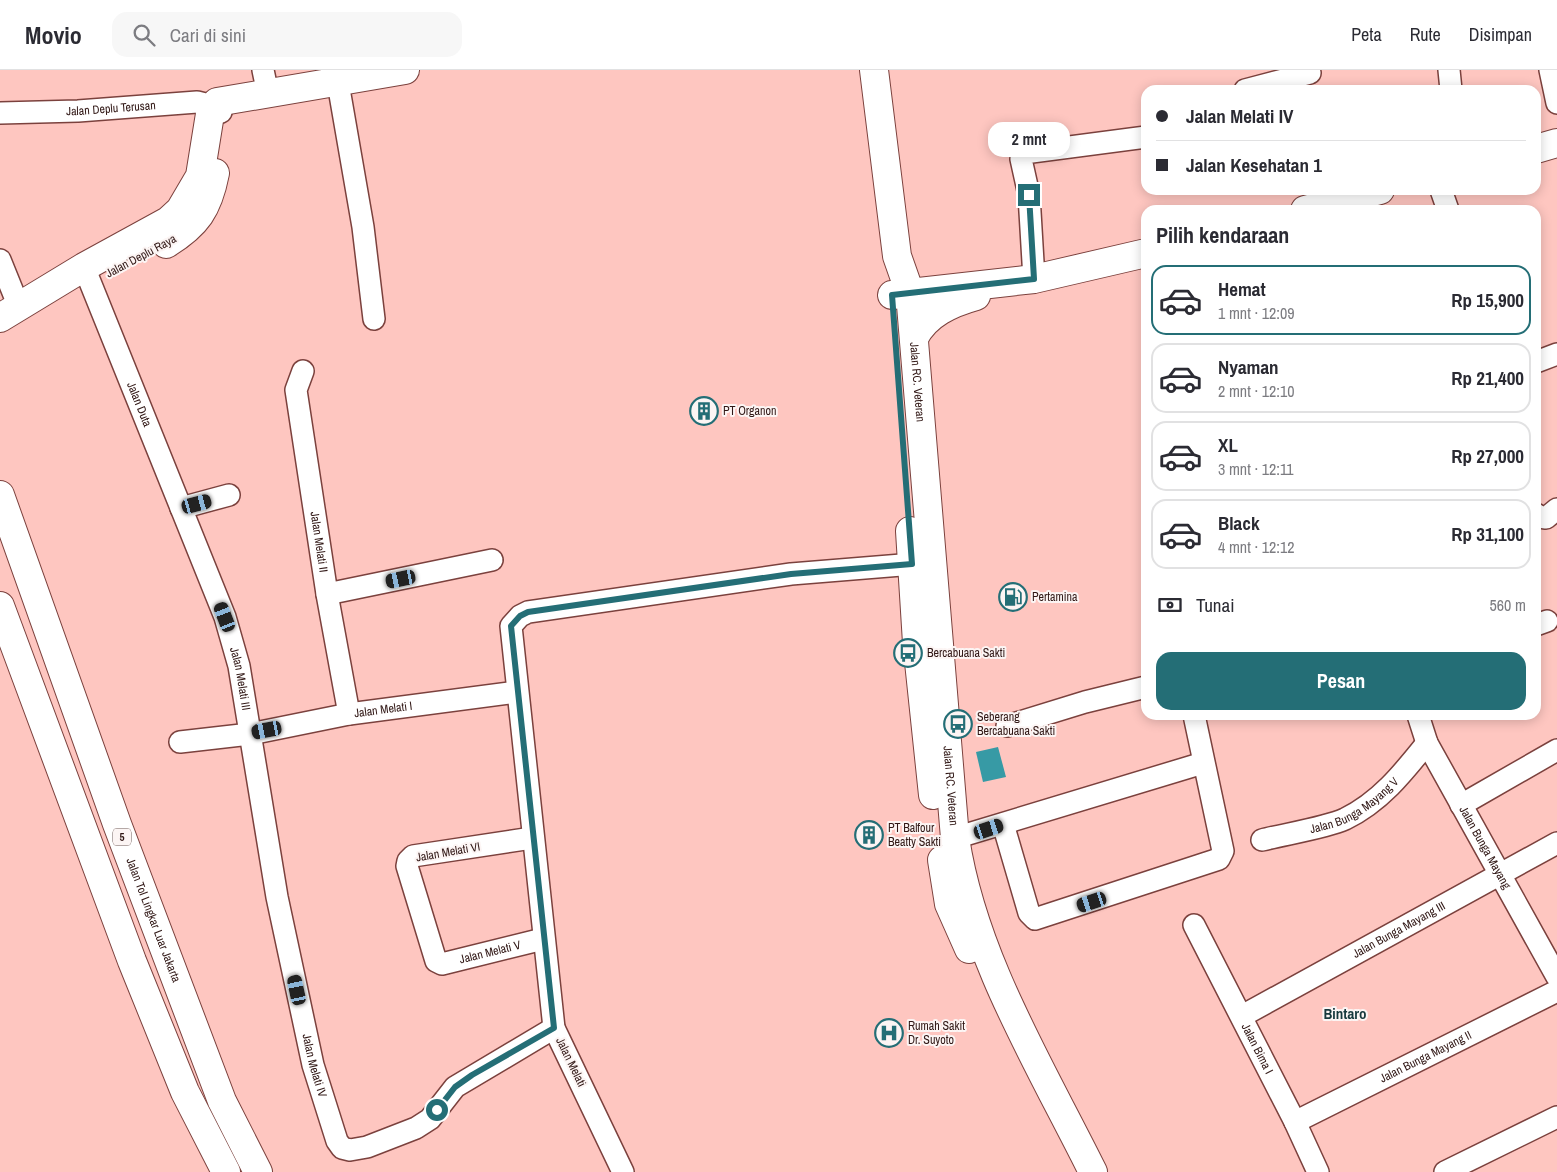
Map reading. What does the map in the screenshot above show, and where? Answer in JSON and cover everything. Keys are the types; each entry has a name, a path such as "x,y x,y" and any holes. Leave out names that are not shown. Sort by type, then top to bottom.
{"main road":[{"name":"Jalan RC. Veteran","path":"874,70 901,294 922,564 955,838 960,872 992,983"},
{"path":"221,106 265,82 338,83 392,71"},
{"name":"Jalan Deplu Raya","path":"9,313 88,275 181,235 201,216 221,106"},
{"path":"1541,148 1557,143"},
{"path":"1319,201 1352,195"},
{"path":"901,294 1029,280 1141,254"},
{"name":"Jalan Deplu Raya","path":"0,338 88,275"},
{"path":"914,338 924,322 941,309 957,302 1003,291 1029,280"},
{"name":"Jalan RC. Veteran","path":"901,294 914,338 922,564 917,643 937,834 948,895 959,928 992,983 1040,1081 1093,1172"},
{"name":"Jalan Tol Lingkar Luar Jakarta","path":"0,495 117,824 219,1092 258,1172"},
{"path":"0,606 64,784 135,970 185,1092 226,1172"},
{"name":"Jalan RC. Veteran","path":"1040,1081 1076,1172"}],"street":[{"path":"1448,70 1450,85"},
{"path":"1550,70 1557,103"},
{"path":"1272,85 1310,78"},
{"path":"338,83 363,227 374,319"},
{"name":"Jalan Deplu Terusan","path":"0,113 78,111 197,102 221,106"},
{"path":"1029,280 1029,195 1021,159 1024,153 1141,138"},
{"path":"0,260 9,313"},
{"name":"Jalan Duta","path":"88,275 195,541"},
{"path":"1541,360 1557,354"},
{"name":"Jalan Melati II","path":"303,371 296,390 327,594 349,714"},
{"path":"181,508 229,495"},
{"path":"1541,517 1546,518 1557,509"},
{"name":"Jalan Melati III","path":"195,541 225,617 239,666 250,734"},
{"path":"327,594 492,560"},
{"name":"Jalan Melati","path":"623,1172 554,1028 532,838 511,626 520,616 528,612 791,574 922,564"},
{"path":"1006,726 1086,702 1141,688"},
{"name":"Jalan Melati I","path":"180,742 250,734 349,714 517,692"},
{"path":"1003,824 1029,913 1035,919 1040,920 1214,862 1221,857 1223,851 1195,720"},
{"name":"Jalan Bunga Mayang","path":"1420,720 1427,743 1460,805 1557,977"},
{"name":"Jalan Melati IV","path":"250,734 277,897 313,1065 337,1141 342,1148 350,1150 367,1148 416,1128 430,1118 455,1087 554,1028"},
{"name":"Jalan Bunga Mayang V","path":"1262,840 1344,819 1380,796 1396,781 1427,743"},
{"path":"1460,805 1557,750"},
{"path":"955,838 1203,763"},
{"name":"Jalan Melati VI","path":"436,961 407,866 410,858 532,838"},
{"name":"Jalan Bunga Mayang III","path":"1242,1016 1557,843"},
{"name":"Jalan Bima I","path":"1194,926 1242,1016 1318,1172"},
{"name":"Jalan Melati V","path":"436,961 446,965 543,938"},
{"name":"Jalan Bunga Mayang II","path":"1295,1122 1557,991"},
{"path":"1445,1172 1557,1117"}],"water":[{"path":"998,747 1006,777 983,782 976,752"}],"place":[{"name":"PT Organon","path":"704,411"},
{"name":"Pertamina","path":"1013,597"},
{"name":"Bercabuana Sakti","path":"908,653"},
{"name":"Seberang Bercabuana Sakti","path":"958,724"},
{"name":"PT Balfour Beatty Sakti","path":"869,835"},
{"name":"Rumah Sakit Dr. Suyoto","path":"889,1033"}],"district":[{"name":"Bintaro","path":"1345,1014"}],"route":[{"path":"437,1110 455,1087 472,1075 554,1028 511,633 511,626 514,621 528,612 791,574 912,564 896,327 892,295 1034,279 1029,195"}]}
